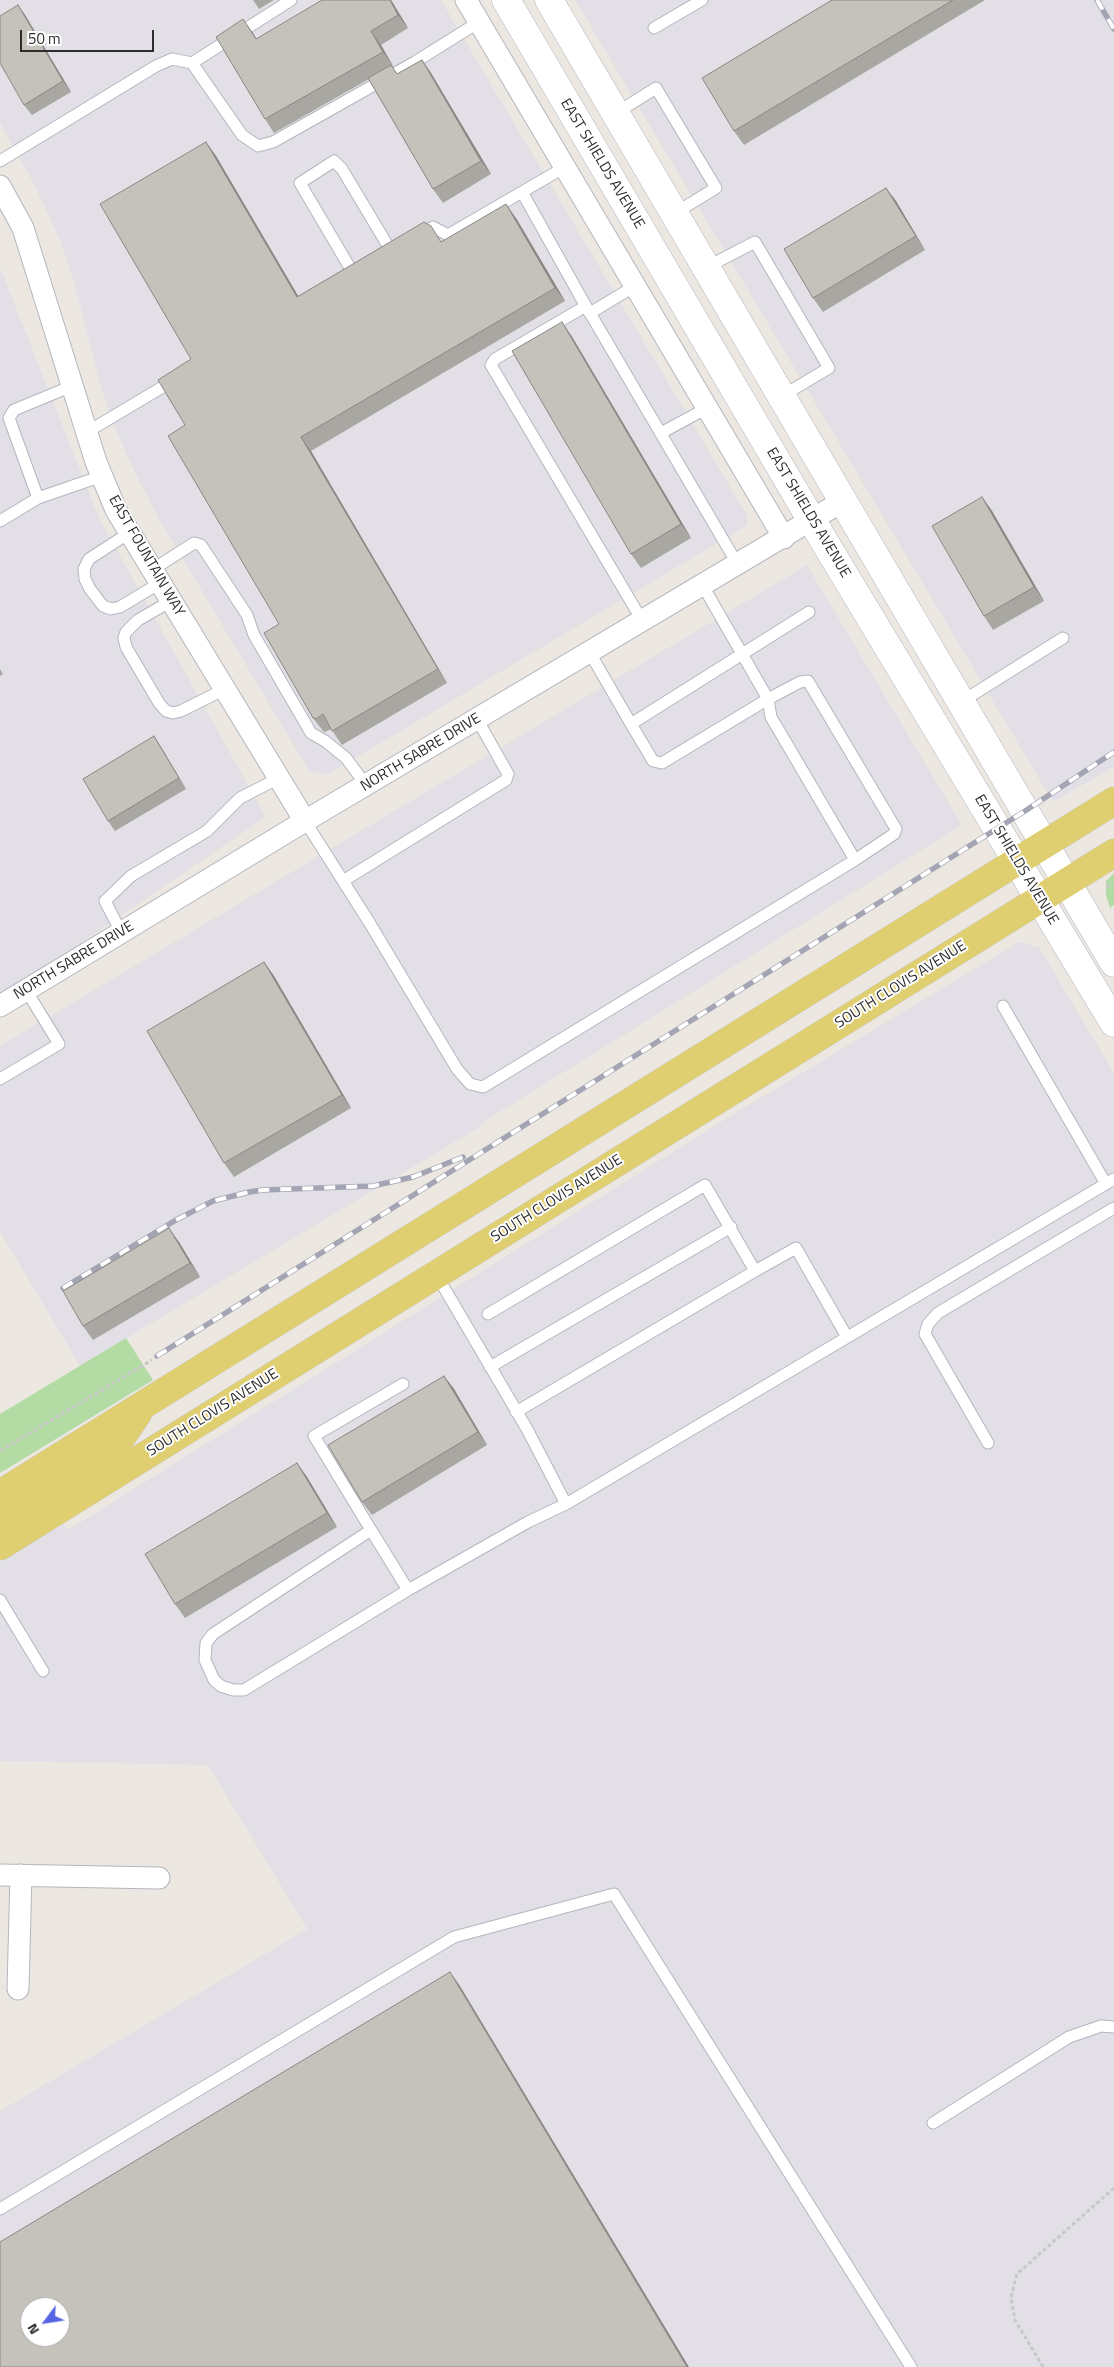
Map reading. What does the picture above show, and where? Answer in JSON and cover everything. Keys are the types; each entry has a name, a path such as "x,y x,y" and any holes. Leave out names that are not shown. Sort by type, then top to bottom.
{"main road":[{"name":"EAST SHIELDS AVENUE","path":"506,0 812,521 1114,1023"},
{"name":"EAST SHIELDS AVENUE","path":"549,0 1114,963"},
{"path":"0,1494 1114,801"},
{"name":"SOUTH CLOVIS AVENUE","path":"0,1546 1114,853"},
{"path":"0,1521 87,1468 115,1447 143,1405"}],"street":[{"path":"466,0 784,538"},
{"name":"EAST FOUNTAIN WAY","path":"0,186 23,228 87,432 116,510 305,821"},
{"name":"NORTH SABRE DRIVE","path":"0,1006 305,821 784,538 843,501"},
{"path":"0,1875 159,1878"},
{"path":"18,1989 21,1875"}],"lane":[{"path":"0,161 156,66 172,59 192,63 291,0"},
{"path":"654,28 702,0"},
{"path":"192,63 242,135 258,146 273,142 415,62 479,22"},
{"path":"616,113 656,88 716,188 675,212"},
{"path":"368,264 353,273 300,183 334,161 342,169 396,249 432,227 448,235 565,167"},
{"path":"522,192 660,434 738,565"},
{"path":"707,267 755,242 829,368 782,396"},
{"path":"635,286 496,359 491,365 642,622"},
{"path":"87,432 186,374"},
{"path":"38,498 9,418 14,410 72,386"},
{"path":"660,434 707,408"},
{"path":"0,521 38,498 102,476"},
{"path":"130,533 89,558 84,569 85,579 90,589 103,606 111,609 120,607 194,543 201,545 247,615 254,635 311,733 325,741 346,758 366,785"},
{"path":"703,586 768,698 771,717 855,860"},
{"path":"171,600 138,620 126,632 124,638 126,647 159,703 166,711 172,713 181,712 225,689"},
{"path":"631,724 809,612"},
{"path":"961,702 1063,638"},
{"path":"305,821 457,1070 470,1084 482,1088 855,860 894,834 896,829 808,681 800,682 768,698 662,763 653,761 590,653"},
{"path":"343,881 506,780 508,774 477,719"},
{"path":"121,932 105,901 131,876 207,831 240,798 279,778"},
{"path":"0,1079 59,1044 26,990"},
{"path":"371,1530 213,1634 206,1643 205,1660 214,1680 221,1686 233,1690 244,1690 408,1590 528,1522 566,1504 1110,1181 1003,1006"},
{"path":"488,1314 705,1185 755,1271"},
{"path":"988,1443 925,1334 928,1324 938,1313 1114,1208"},
{"path":"490,1367 731,1228"},
{"path":"516,1412 796,1248 847,1337"},
{"path":"436,1274 516,1412 566,1504"},
{"path":"403,1384 314,1436 408,1590"},
{"path":"0,1600 43,1670"},
{"path":"0,2209 454,1937 614,1894 912,2367"},
{"path":"933,2123 1069,2036 1101,2026 1114,2027"}],"path":[{"path":"0,1452 152,1360"},
{"path":"1043,2367 1015,2320 1011,2297 1018,2274 1114,2188"}],"shaded area":[{"path":"0,0 441,0 748,517 746,526 327,775 309,771 159,519 135,473 114,426 101,388 73,279 58,236 34,184 0,123"},
{"path":"575,0 1114,0 1114,767 1053,802"},
{"path":"0,267 99,518 266,817 0,998"},
{"path":"807,565 962,825 482,1123 483,1125 80,1366 0,1232 0,1046"},
{"path":"1019,942 1039,947 1114,1073 1114,2367 0,2367 0,2111 307,1929 208,1765 0,1761 0,1554 60,1518 68,1530 727,1118"}],"green space":[{"path":"1114,873 1114,905 1110,908 1106,895 1106,881"},
{"path":"126,1338 153,1380 0,1473 0,1414"}],"building":[{"path":"322,0 390,0 398,15 371,31 383,52 265,119 216,37 243,19 256,39"},
{"path":"832,0 953,0 734,131 702,78"},
{"path":"18,5 63,81 24,105 0,63 0,16"},
{"path":"422,60 481,161 433,189 368,78 391,65 397,74"},
{"path":"206,142 297,297 424,222 431,226 441,242 506,204 555,288 301,437 438,669 332,731 323,714 316,719 313,718 264,633 279,624 168,436 185,425 158,380 191,359 100,204"},
{"path":"886,188 916,236 813,298 784,249"},
{"path":"562,322 681,524 631,554 512,351"},
{"path":"982,497 1034,587 984,616 932,526"},
{"path":"154,736 179,778 108,821 83,779"},
{"path":"264,962 342,1095 224,1163 147,1031"},
{"path":"169,1228 190,1263 83,1326 63,1291"},
{"path":"444,1376 478,1432 362,1502 328,1445"},
{"path":"297,1463 327,1513 175,1604 145,1554"},
{"path":"450,1972 687,2367 0,2367 0,2242"}],"railway":[{"path":"1097,0 1114,29"},
{"path":"157,1356 1025,811 1114,752"},
{"path":"63,1288 176,1220 213,1201 263,1190 373,1186 413,1177 463,1157"}]}
